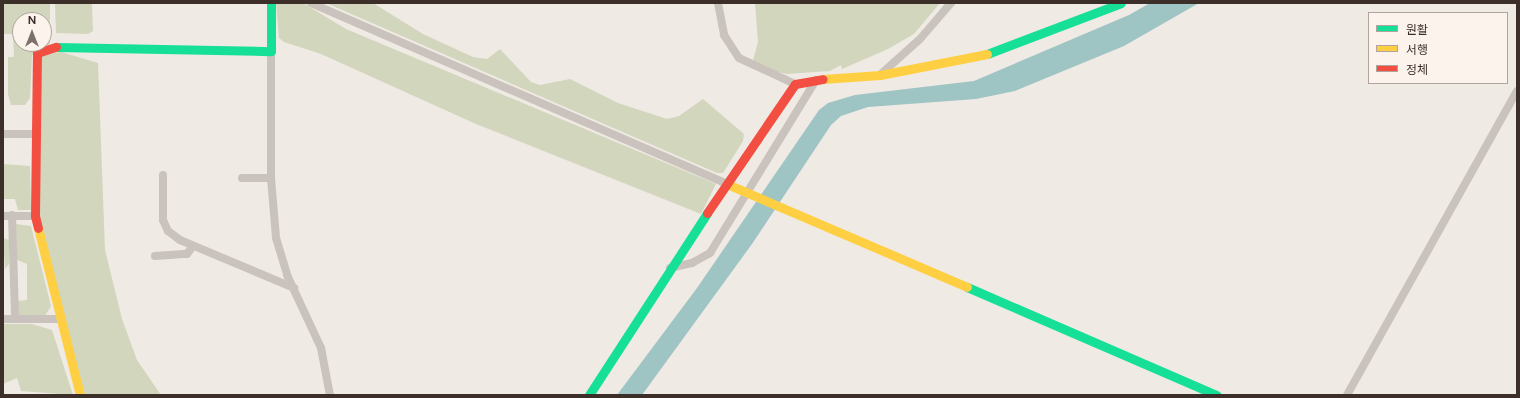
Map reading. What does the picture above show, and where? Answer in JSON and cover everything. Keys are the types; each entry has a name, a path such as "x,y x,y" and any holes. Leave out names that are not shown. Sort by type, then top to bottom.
{"street":[{"path":"271,3 271,178 276,238 283,265 322,348 330,395"},
{"path":"311,3 780,208 1217,395"},
{"path":"718,3 724,35 740,58 757,70 795,84 816,80 880,75 984,55 1121,3"},
{"path":"880,75 920,39 951,3"},
{"path":"80,395 59,319 35,216 35,62 43,49 271,51"},
{"path":"670,268 692,263 710,253 744,192 816,80"},
{"path":"589,395 759,132 795,84"},
{"path":"1347,395 1517,91"},
{"path":"3,134 36,134"},
{"path":"163,175 164,227 193,246 294,288"},
{"path":"242,178 271,178"},
{"path":"3,216 35,216"},
{"path":"12,216 15,319"},
{"path":"155,256 187,254 193,246"},
{"path":"3,319 59,319"}],"green space":[{"path":"3,3 50,3 50,12 12,12 12,34 3,34"},
{"path":"55,3 92,3 93,31 88,34 56,33"},
{"path":"276,3 303,3 346,29 716,184 701,214 476,124 321,54 284,42 279,38"},
{"path":"326,3 373,3 423,34 473,57 487,59 500,49 531,82 540,85 570,79 618,103 667,119 679,116 703,99 744,134 743,141 723,173 717,173"},
{"path":"755,3 940,3 914,34 888,49 842,69 841,65 830,71 787,74 763,69 753,60 758,42"},
{"path":"14,52 37,52 32,55 30,98 25,105 11,105 8,94 8,57 14,57"},
{"path":"61,52 98,63 105,250 122,319 137,360 161,395 85,395 40,231 40,55"},
{"path":"3,164 30,166 31,210 18,210 15,199 3,199"},
{"path":"16,224 31,226 51,306 45,316 18,316 18,301 27,300 27,264 17,260"},
{"path":"3,238 9,240 9,264 5,269"},
{"path":"3,324 32,324 52,330 73,395 21,391 17,378 3,384"}],"water":[{"path":"1150,3 1199,3 1124,46 1015,91 976,99 868,107 841,116 831,125 752,244 642,395 617,395 697,288 819,110 828,103 855,95 974,81 1129,15"}],"traffic: fast":[{"path":"56,47 271,51 271,3"},
{"path":"987,54 1121,3"},
{"path":"589,395 707,213"},
{"path":"967,287 1217,395"}],"traffic: slow":[{"path":"823,79 880,75 987,54"},
{"path":"727,184 967,287"},
{"path":"38,228 80,395"}],"traffic: jam":[{"path":"38,228 35,216 37,53 56,47"},
{"path":"707,213 795,84 823,79"}]}
